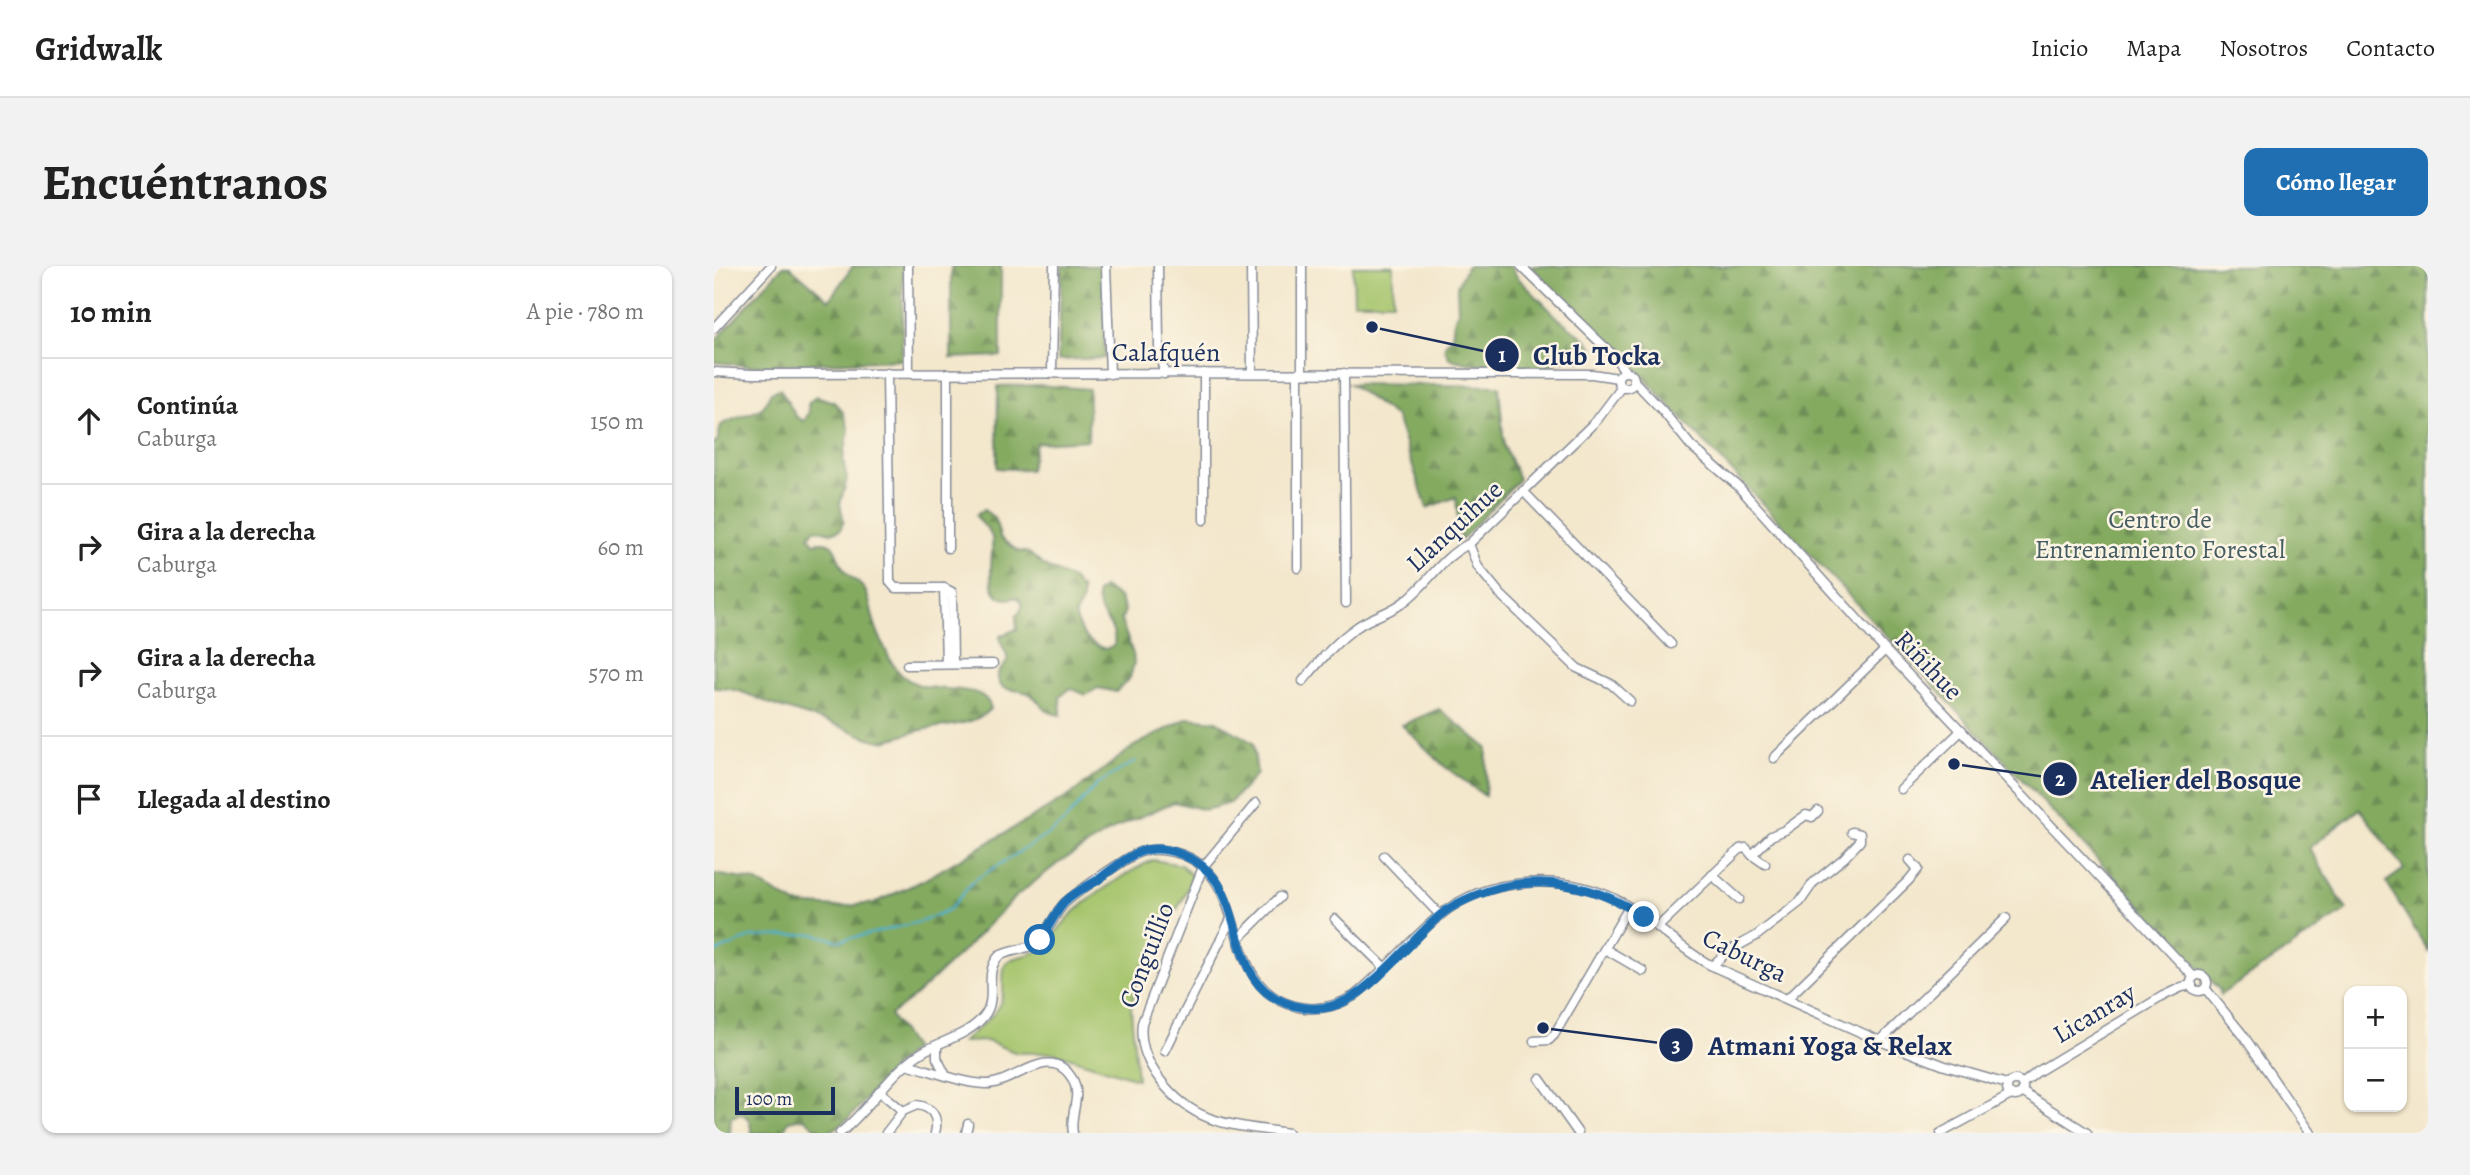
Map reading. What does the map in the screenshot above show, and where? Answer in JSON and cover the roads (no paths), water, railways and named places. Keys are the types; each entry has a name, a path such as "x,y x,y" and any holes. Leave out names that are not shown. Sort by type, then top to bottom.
{"street":[{"path":"714,328 771,266"},
{"path":"908,266 909,373"},
{"path":"1052,372 1054,266"},
{"path":"1107,266 1110,374"},
{"path":"1158,266 1159,346 1164,374"},
{"path":"1251,266 1252,373"},
{"path":"1297,568 1302,266"},
{"name":"Riñihue","path":"1521,266 1614,356 1625,371 1633,374 1635,382 1691,446 1746,495 1885,650 2193,981 2200,975 2206,978 2205,988 2250,1044 2310,1133"},
{"path":"1625,371 1618,378 1622,387 1630,388 1635,382"},
{"name":"Calafquén","path":"714,372 1602,374 1618,378"},
{"path":"887,373 890,582 895,588 944,588 949,664"},
{"path":"948,373 948,548"},
{"path":"1204,373 1204,520"},
{"path":"1343,373 1346,603"},
{"name":"Llanquihue","path":"1303,681 1356,627 1407,600 1443,560 1469,544 1597,420 1622,387"},
{"path":"1523,491 1671,644"},
{"path":"1469,544 1478,566 1501,595 1577,668 1611,684 1630,701"},
{"path":"1774,758 1885,650"},
{"path":"906,665 992,664"},
{"path":"1902,789 1962,730"},
{"name":"Conguillio","path":"1256,803 1203,867 1142,1023 1143,1048 1152,1067 1168,1088 1201,1115 1288,1133"},
{"path":"1752,855 1771,836 1786,830 1806,815 1812,817 1818,811"},
{"path":"1712,966 1727,951 1756,936 1800,901 1813,883 1860,841 1860,834 1852,832"},
{"path":"1658,927 1740,849 1746,848 1765,864"},
{"name":"Caburga","path":"937,1046 966,1031 981,1019 992,1000 990,980 996,960 1005,953 1030,946 1040,940 1068,900 1138,853 1153,850 1175,852 1203,867 1221,889 1250,972 1259,985 1280,1000 1304,1008 1322,1008 1346,1001 1366,986 1440,915 1481,893 1530,883 1555,883 1580,887 1611,898 1629,907 1694,956 1712,966 1880,1041 1945,1066 2007,1084 2016,1080 2022,1088"},
{"path":"1384,856 1440,915"},
{"path":"1787,999 1909,880 1918,869 1910,860"},
{"path":"1712,875 1739,900"},
{"path":"1238,939 1280,897"},
{"path":"1534,1041 1549,1040 1554,1035 1629,907"},
{"path":"1880,1041 2006,918"},
{"path":"1165,1051 1231,919"},
{"path":"1335,919 1385,968"},
{"path":"1605,949 1643,971"},
{"path":"2193,981 2199,990 2205,988"},
{"name":"Licanray","path":"2022,1088 2037,1072 2163,996 2193,981"},
{"path":"840,1133 906,1064 937,1046"},
{"path":"937,1046 937,1058 945,1074"},
{"path":"906,1064 992,1084 1009,1079 1040,1063 1060,1067 1069,1074 1076,1088 1071,1124 1073,1133"},
{"path":"1540,1079 1578,1133"},
{"path":"2007,1084 2011,1095"},
{"path":"1941,1133 1956,1130 2011,1095 2018,1095 2022,1088 2087,1133"},
{"path":"879,1091 903,1111"},
{"path":"886,1133 903,1111 917,1105 928,1108 937,1121 935,1133"}],"waterway":[{"path":"714,953 751,937 814,934 839,941 923,921 950,909 973,881 1050,833 1065,821 1097,784 1136,761"}],"place":[{"name":"Club Tocka","path":"1372,327"},
{"name":"Atelier del Bosque","path":"1954,764"},
{"name":"Atmani Yoga & Relax","path":"1543,1028"}],"park label":[{"name":"Centro de Entrenamiento Forestal","path":"2160,534"}]}
